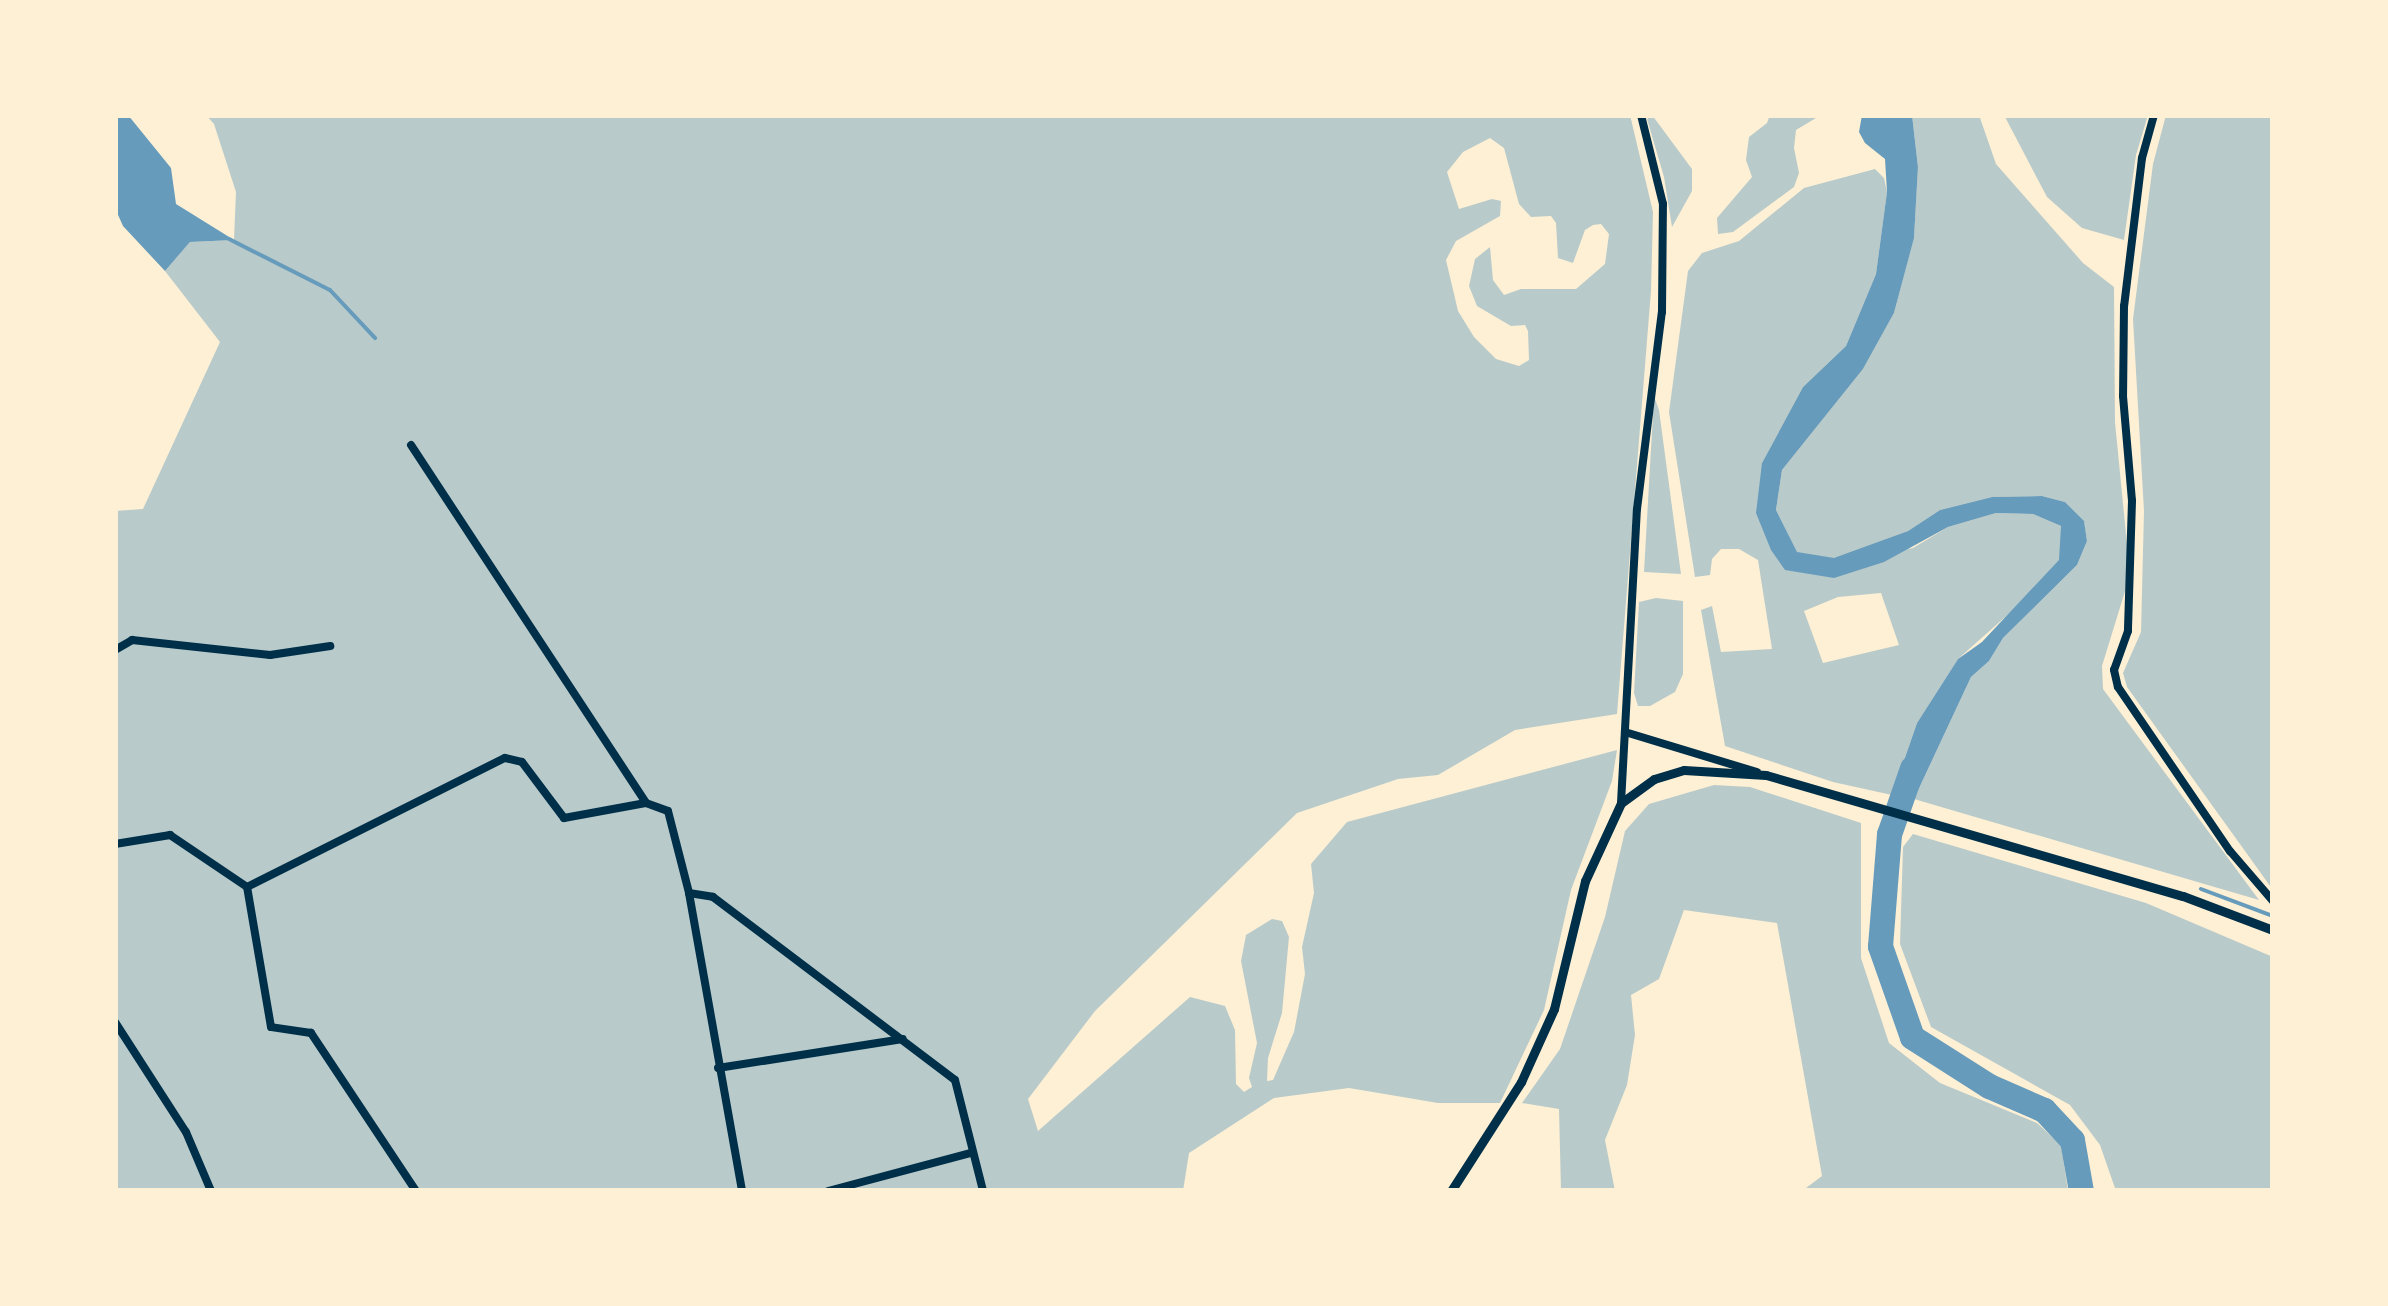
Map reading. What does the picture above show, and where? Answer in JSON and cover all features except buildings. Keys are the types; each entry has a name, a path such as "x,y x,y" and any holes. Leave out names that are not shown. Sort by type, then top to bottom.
{"street":[{"path":"1452,1191 1521,1082 1554,1010 1585,880 1621,803 1637,509 1662,312 1663,204 1641,115"},
{"path":"2154,115 2142,158 2124,306 2123,396 2132,501 2128,631 2114,670 2118,687 2220,836 2273,902"},
{"path":"411,445 646,803"},
{"path":"115,650 132,640 270,655 330,646"},
{"path":"1624,732 2183,896 2273,930"},
{"path":"247,887 505,758 522,762 564,818 646,803 668,811 688,894 742,1191"},
{"path":"1621,803 1654,780 1684,770 1766,775"},
{"path":"115,844 170,835 247,887 271,1027 311,1033 416,1191"},
{"path":"688,894 714,897 956,1080 984,1191"},
{"path":"115,1022 186,1132 211,1191"},
{"path":"718,1068 903,1039"},
{"path":"828,1191 972,1154"}],"shaded area":[{"path":"206,115 1630,115 1653,212 1651,291 1617,714 1515,730 1438,775 1398,779 1297,813 1095,1011 1028,1099 1038,1131 1190,997 1225,1006 1235,1030 1236,1084 1244,1092 1252,1087 1249,1078 1257,1043 1241,961 1246,935 1272,919 1282,921 1289,937 1282,1013 1268,1058 1267,1081 1273,1080 1294,1032 1305,974 1302,947 1314,893 1311,864 1347,822 1617,750 1612,781 1571,890 1544,1010 1500,1103 1438,1103 1349,1088 1274,1098 1189,1153 1183,1191 115,1191 115,511 143,509 220,342 165,271 190,242 234,240 236,192 214,124","holes":["1490,138 1504,148 1519,204 1531,217 1551,216 1556,223 1558,258 1573,263 1585,230 1593,225 1601,224 1609,234 1605,264 1576,289 1521,289 1504,295 1493,280 1490,247 1475,259 1469,286 1477,306 1511,326 1525,325 1528,331 1529,360 1519,366 1496,359 1474,337 1458,311 1446,260 1456,241 1500,216 1501,201 1492,199 1459,209 1447,172 1463,152"]},
{"path":"1652,115 1692,169 1692,191 1672,227 1664,177 1647,119"},
{"path":"1770,115 1821,115 1796,130 1794,148 1799,173 1794,187 1733,232 1718,234 1717,218 1752,177 1746,160 1749,137 1767,123"},
{"path":"1912,115 1979,115 1996,164 2083,263 2114,287 2115,422 2130,575 2102,666 2103,689 2259,900 1914,799 1971,677 1989,661 2003,638 2077,565 2087,541 2084,522 2065,502 2042,496 1992,497 1940,510 1908,531 1834,559 1797,553 1776,510 1782,470 1863,369 1894,313 1914,237 1918,167"},
{"path":"2004,115 2148,115 2136,155 2124,240 2082,228 2047,197"},
{"path":"2166,115 2273,115 2273,890 2127,687 2123,673 2141,632 2144,511 2133,319 2153,164"},
{"path":"1875,169 1884,178 1887,192 1876,274 1846,346 1803,387 1762,463 1785,570 1913,548 1948,527 1996,513 2033,514 2061,526 2060,560 2022,602 1958,659 1917,723 1892,795 1833,782 1725,746 1701,610 1712,606 1721,652 1772,649 1758,560 1739,549 1721,549 1712,559 1710,575 1695,577 1669,412 1688,271 1702,253 1739,241 1804,188","holes":["1881,593 1899,645 1823,663 1804,611 1838,597"]},
{"path":"1654,396 1659,410 1681,574 1644,572"},
{"path":"1656,598 1683,601 1683,674 1675,692 1650,706 1638,706 1634,693 1639,602"},
{"path":"1714,785 1750,787 1861,823 1861,958 1889,1043 1940,1083 2037,1123 2061,1145 2068,1191 1802,1191 1822,1176 1777,923 1684,910 1659,979 1631,995 1635,1035 1627,1085 1605,1140 1615,1191 1561,1191 1559,1109 1522,1103 1560,1049 1605,917 1625,831 1649,804"},
{"path":"1913,834 2146,903 2273,957 2273,1191 2116,1191 2100,1145 2070,1105 1931,1027 1900,944 1903,847"}],"water":[{"path":"115,115 128,115 171,168 176,204 234,240 190,242 165,271 123,226 115,208"},
{"path":"1862,115 1912,115 1918,167 1914,238 1894,313 1863,369 1782,470 1776,510 1797,552 1834,558 1908,531 1940,510 1992,497 2042,496 2065,502 2084,521 2087,541 2077,565 2003,638 1989,661 1971,677 1914,799 1892,795 1917,723 1958,659 1982,642 2059,560 2061,526 2033,514 1996,513 1948,527 1884,562 1834,578 1785,570 1771,550 1756,513 1762,463 1803,387 1846,346 1876,274 1887,192 1885,159 1865,143 1859,132"}],"waterway":[{"path":"229,239 330,290 375,338"},
{"path":"1912,768 1889,834 1880,946 1912,1037 1989,1086 2044,1110 2072,1140 2081,1191"},
{"path":"2201,889 2273,916"}]}
